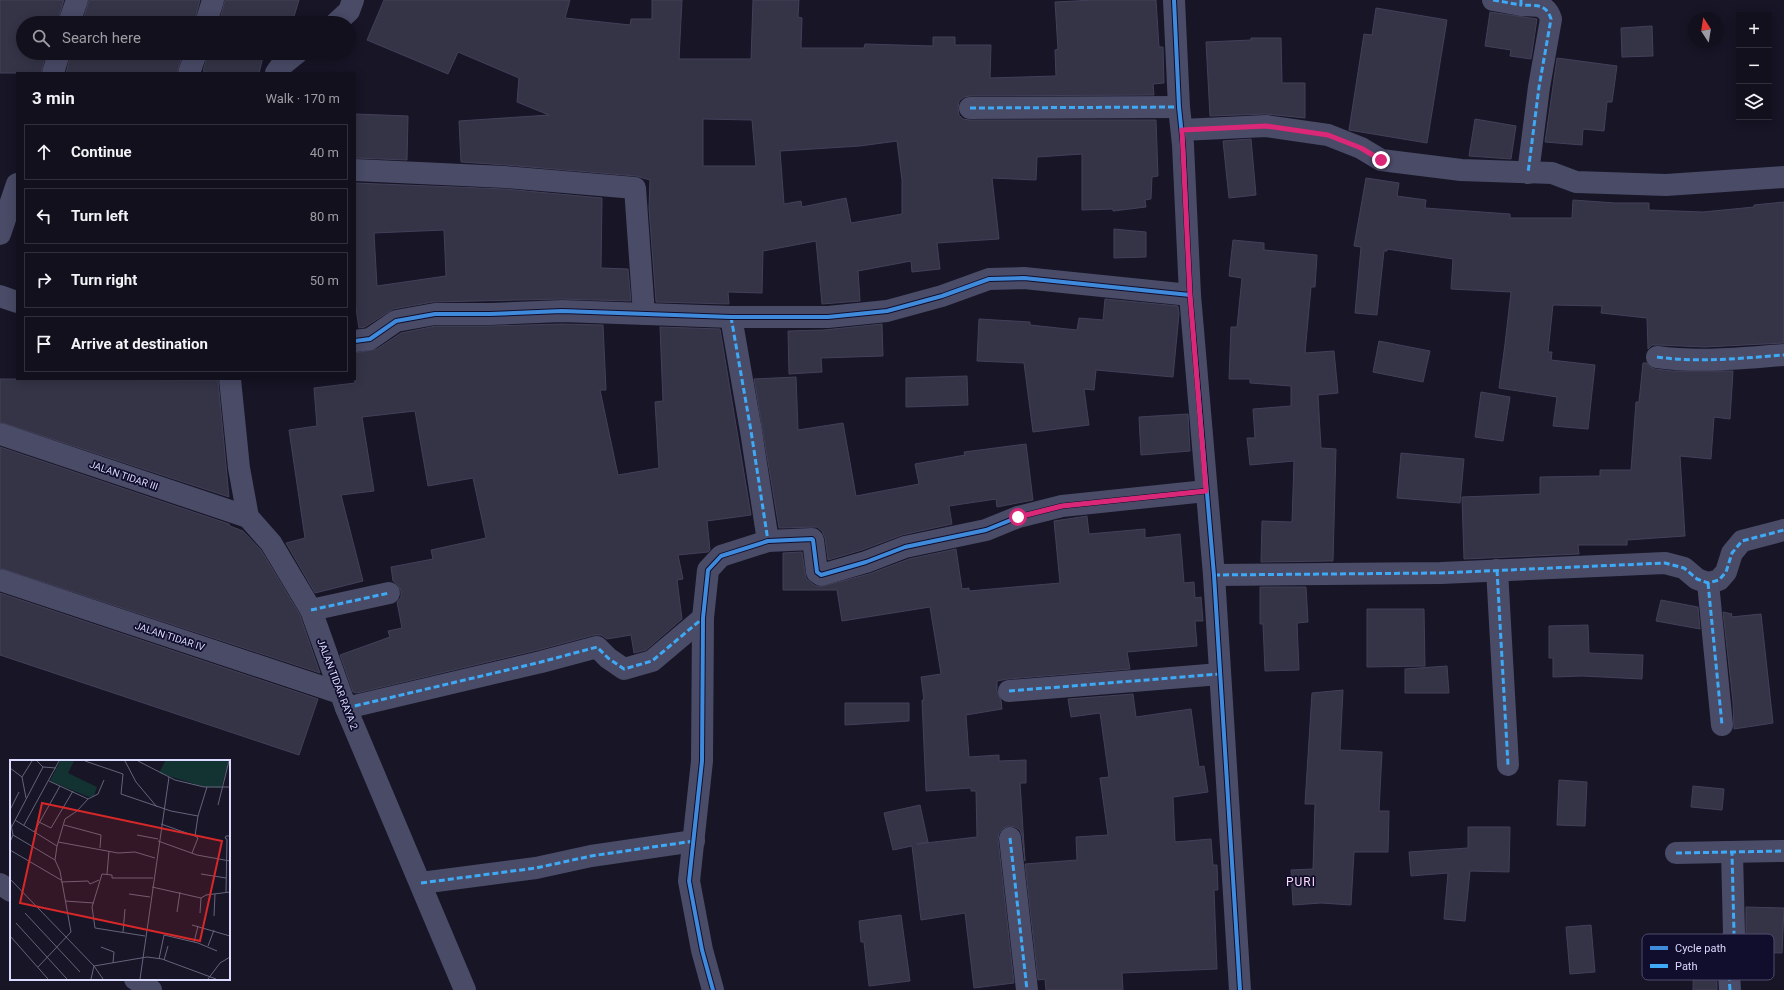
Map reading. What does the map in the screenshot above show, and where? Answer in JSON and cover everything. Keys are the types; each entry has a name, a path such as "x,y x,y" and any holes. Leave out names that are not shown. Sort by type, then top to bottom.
{"street":[{"path":"71,16 77,0"},
{"path":"208,16 213,0"},
{"path":"343,16 349,10 353,0"},
{"path":"1174,0 1190,295 1214,575 1240,990"},
{"path":"1493,0 1521,2 1543,7 1549,11 1551,19 1547,50 1539,87 1528,173"},
{"path":"53,72 57,60"},
{"path":"189,72 194,60"},
{"path":"277,72 288,60"},
{"path":"970,108 1179,107"},
{"path":"1182,130 1266,126 1328,135 1361,148 1381,160 1461,170 1552,174 1576,182 1666,185 1784,177"},
{"path":"356,170 505,177 635,188 644,314"},
{"path":"0,234 16,189"},
{"path":"356,341 370,339 396,321 435,314 490,314 562,311 732,317 828,317 887,311 942,296 989,279 1024,278 1190,295"},
{"path":"0,296 16,302"},
{"path":"732,317 752,431 768,541"},
{"path":"1657,357 1679,360 1715,360 1784,355"},
{"path":"230,380 239,468 248,517"},
{"name":"JALAN TIDAR III","path":"0,434 248,517"},
{"path":"713,990 702,950 689,881 702,761 704,618 708,570 721,556 768,541 812,539 817,572 821,574 866,562 905,547 986,530 1018,517 1062,506 1206,491"},
{"name":"JALAN TIDAR RAYA 2","path":"248,517 271,543 311,610 343,700 465,990"},
{"path":"1214,575 1441,573 1665,563 1684,568 1697,579 1708,583 1718,580 1726,572 1732,552 1742,541 1784,530"},
{"path":"1497,570 1508,765"},
{"name":"JALAN TIDAR IV","path":"0,580 343,700"},
{"path":"1708,583 1722,725"},
{"path":"311,610 389,593"},
{"path":"343,700 541,662 597,647 608,658 624,669 652,661 704,618"},
{"path":"1009,691 1220,674"},
{"path":"1010,838 1027,990"},
{"path":"421,883 536,868 590,856 694,841"},
{"path":"1676,854 1784,851"},
{"path":"1732,852 1734,934"},
{"path":"0,884 10,890"},
{"path":"137,980 151,990"},
{"path":"1729,980 1730,990"}],"building":[{"path":"0,0 64,0 59,16 16,16 16,60 44,60 41,72 0,73"},
{"path":"89,0 200,0 196,16 84,16"},
{"path":"225,0 299,0 294,16 221,16"},
{"path":"384,0 570,0 565,18 630,25 631,19 652,19 652,0 682,0 679,59 751,59 753,0 799,0 798,17 802,18 801,48 864,48 865,44 933,46 933,37 955,37 955,45 991,45 990,78 1056,76 1055,50 1058,49 1055,2 1094,0 1156,0 1159,47 1163,47 1164,83 1153,84 1154,95 970,96 964,97 959,101 958,108 959,115 963,119 970,120 1156,120 1158,176 1152,177 1151,199 1145,200 1146,207 1113,211 1113,209 1082,210 1082,154 1037,157 1036,180 992,178 999,239 937,243 940,269 912,272 911,261 858,271 860,301 822,304 816,241 763,251 762,293 728,292 729,304 656,302 649,208 650,180 636,176 461,162 459,121 549,115 517,102 519,78 458,52 448,74 367,40","holes":["703,119 752,120 756,166 703,166","897,141 902,180 902,214 851,223 846,198 802,207 801,201 784,204 780,151 860,146"]},
{"path":"1376,8 1447,20 1427,143 1349,130 1364,34 1372,35"},
{"path":"1490,12 1537,19 1531,59 1510,56 1511,50 1485,46"},
{"path":"1652,26 1653,56 1622,57 1621,28"},
{"path":"1251,38 1281,38 1282,83 1305,83 1305,118 1266,114 1210,116 1206,42 1251,40"},
{"path":"1557,58 1617,66 1612,102 1607,102 1604,131 1583,129 1582,145 1545,142"},
{"path":"69,60 181,60 177,72 66,72"},
{"path":"206,60 262,60 259,72 203,71"},
{"path":"356,114 408,116 407,160 356,158"},
{"path":"1475,119 1516,126 1511,159 1469,156"},
{"path":"1251,139 1256,195 1229,198 1223,141"},
{"path":"1366,178 1399,183 1397,196 1426,200 1425,208 1510,214 1510,218 1572,218 1573,200 1615,203 1649,203 1649,210 1703,212 1754,207 1754,205 1784,202 1784,343 1705,347 1652,345 1648,349 1647,318 1601,313 1602,306 1553,305 1548,352 1552,352 1551,360 1595,365 1588,429 1553,426 1557,397 1499,388 1511,292 1451,289 1453,259 1387,249 1387,251 1384,251 1377,315 1355,313 1361,247 1354,246"},
{"path":"356,183 504,189 602,198 601,268 628,269 631,301 561,299 433,302 393,309 365,327 359,328 356,308","holes":["444,230 446,276 377,286 374,233"]},
{"path":"1114,229 1146,232 1146,257 1114,258"},
{"path":"1233,240 1264,243 1264,250 1317,255 1315,287 1311,287 1305,353 1334,351 1338,393 1318,395 1321,448 1336,449 1333,561 1261,562 1262,521 1292,522 1294,461 1250,465 1247,438 1255,438 1253,409 1291,406 1291,386 1250,383 1250,379 1229,379 1231,327 1237,327 1242,278 1229,276"},
{"path":"1105,299 1178,306 1179,314 1173,377 1096,370 1094,390 1084,389 1089,425 1033,432 1024,363 977,361 979,319 1030,322 1030,325 1077,330 1079,318 1103,320"},
{"path":"562,324 603,325 606,390 600,390 618,475 659,468 655,402 663,401 660,327 720,329 751,515 707,521 710,550 708,552 678,555 683,579 677,580 682,619 646,650 634,653 631,635 607,639 601,635 594,635 538,650 357,693 353,692 340,655 390,637 388,631 402,628 397,602 401,597 401,591 398,585 393,581 391,567 433,559 431,550 486,538 473,478 428,486 415,411 362,417 374,491 341,495 363,581 315,593 286,543 305,538 289,430 317,426 314,388 355,383 356,353 377,349 401,333 436,326"},
{"path":"882,324 883,356 821,358 822,372 789,374 788,331 824,330"},
{"path":"1379,341 1430,351 1423,382 1373,372"},
{"path":"1643,363 1647,363 1650,367 1655,369 1672,371 1733,371 1730,419 1714,417 1711,459 1680,456 1685,536 1627,540 1627,545 1578,545 1579,554 1464,559 1462,497 1540,494 1540,477 1600,476 1600,470 1631,470 1636,402 1639,402"},
{"path":"967,376 968,405 906,407 906,378"},
{"path":"796,377 798,430 843,423 856,496 919,484 915,464 965,455 964,452 1026,444 1033,500 997,507 996,499 949,506 952,524 902,535 862,550 828,560 825,538 822,531 817,527 779,528 754,379"},
{"path":"0,379 218,380 229,497 0,422"},
{"path":"1481,392 1510,397 1503,441 1475,437"},
{"path":"1188,414 1190,451 1141,455 1139,417"},
{"path":"0,447 229,524 230,526 243,531 261,550 300,615 320,673 0,568"},
{"path":"1401,453 1464,459 1460,503 1397,498"},
{"path":"1087,516 1089,534 1145,529 1145,538 1180,534 1184,583 1194,582 1195,598 1201,597 1203,621 1195,621 1197,646 1127,652 1130,669 997,681 997,692 1001,700 1002,709 966,715 969,757 999,755 999,761 1026,760 1026,783 1020,783 1025,861 1020,830 1009,826 1003,828 999,833 998,839 1014,983 974,988 965,913 921,920 912,846 893,850 884,813 920,805 928,842 917,844 977,837 976,791 971,791 971,788 926,791 922,700 924,700 921,677 941,674 930,607 842,621 837,590 783,590 783,553 802,552 806,578 814,585 819,587 869,574 909,559 956,549 962,589 969,588 969,591 1060,583 1054,521"},
{"path":"1260,587 1306,587 1308,622 1297,623 1299,670 1265,671 1263,624 1260,624"},
{"path":"0,593 318,699 299,755 0,655"},
{"path":"1661,600 1698,607 1700,629 1656,621"},
{"path":"1367,609 1424,609 1425,666 1367,667"},
{"path":"1723,612 1732,614 1731,617 1761,614 1773,723 1734,729 1733,702"},
{"path":"1588,625 1589,653 1643,655 1642,679 1582,676 1553,677 1553,658 1549,658 1549,626"},
{"path":"1447,666 1449,693 1405,693 1405,669"},
{"path":"1343,690 1340,750 1382,752 1379,811 1389,811 1388,852 1354,852 1351,905 1321,903 1293,905 1291,870 1313,869 1315,804 1305,804 1312,693"},
{"path":"1133,694 1136,717 1191,709 1199,767 1204,766 1208,792 1173,797 1175,842 1211,839 1213,865 1217,865 1218,890 1214,890 1217,969 1122,973 1123,990 1046,990 1045,979 1038,980 1025,864 1077,860 1076,837 1108,835 1100,778 1109,777 1100,713 1071,717 1068,699"},
{"path":"845,703 909,703 909,721 845,725"},
{"path":"1559,780 1587,782 1585,826 1557,825"},
{"path":"1693,786 1724,789 1722,810 1691,807"},
{"path":"1468,827 1510,827 1509,872 1470,871 1465,921 1444,919 1448,873 1411,876 1409,852 1468,848"},
{"path":"1746,907 1784,908 1782,953 1774,953 1774,934 1746,933"},
{"path":"901,915 910,981 869,986 864,942 861,942 859,921"},
{"path":"1591,925 1595,972 1570,974 1566,927"},
{"path":"1693,980 1717,980 1717,990 1693,990"}],"marked path":[{"path":"1493,0 1521,5"},
{"path":"1521,0 1521,5 1540,6 1546,10 1551,19 1539,87 1528,173"},
{"path":"970,108 1179,107"},
{"path":"731,317 768,541"},
{"path":"1657,357 1705,360 1784,355"},
{"path":"1214,575 1441,573 1665,563 1684,568 1697,579 1708,583 1719,580 1726,572 1732,553 1742,541 1784,530"},
{"path":"1497,570 1508,765"},
{"path":"1708,583 1722,725"},
{"path":"311,610 389,593"},
{"path":"346,708 541,662 597,647 608,658 624,669 652,661 703,618"},
{"path":"1009,691 1220,674"},
{"path":"1010,838 1027,990"},
{"path":"421,883 536,868 591,856 694,841"},
{"path":"1676,853 1784,851"},
{"path":"1732,853 1734,934"},
{"path":"1729,980 1730,990"}],"cycle path":[{"path":"1174,0 1190,295 1214,575 1240,990"},
{"path":"356,341 370,339 396,321 435,314 490,314 562,311 731,317 828,317 887,311 942,296 989,279 1024,278 1190,295"},
{"path":"713,990 702,950 689,881 702,761 703,618 708,570 721,556 768,541 812,539 817,572 821,575 866,562 905,547 986,530 1018,517 1062,506 1206,491"}],"district":[{"name":"PURI","path":"1301,882"}],"route":[{"path":"1018,517 1062,506 1206,491 1190,295 1184,145 1182,130 1266,126 1328,135 1361,148 1381,160"}]}
